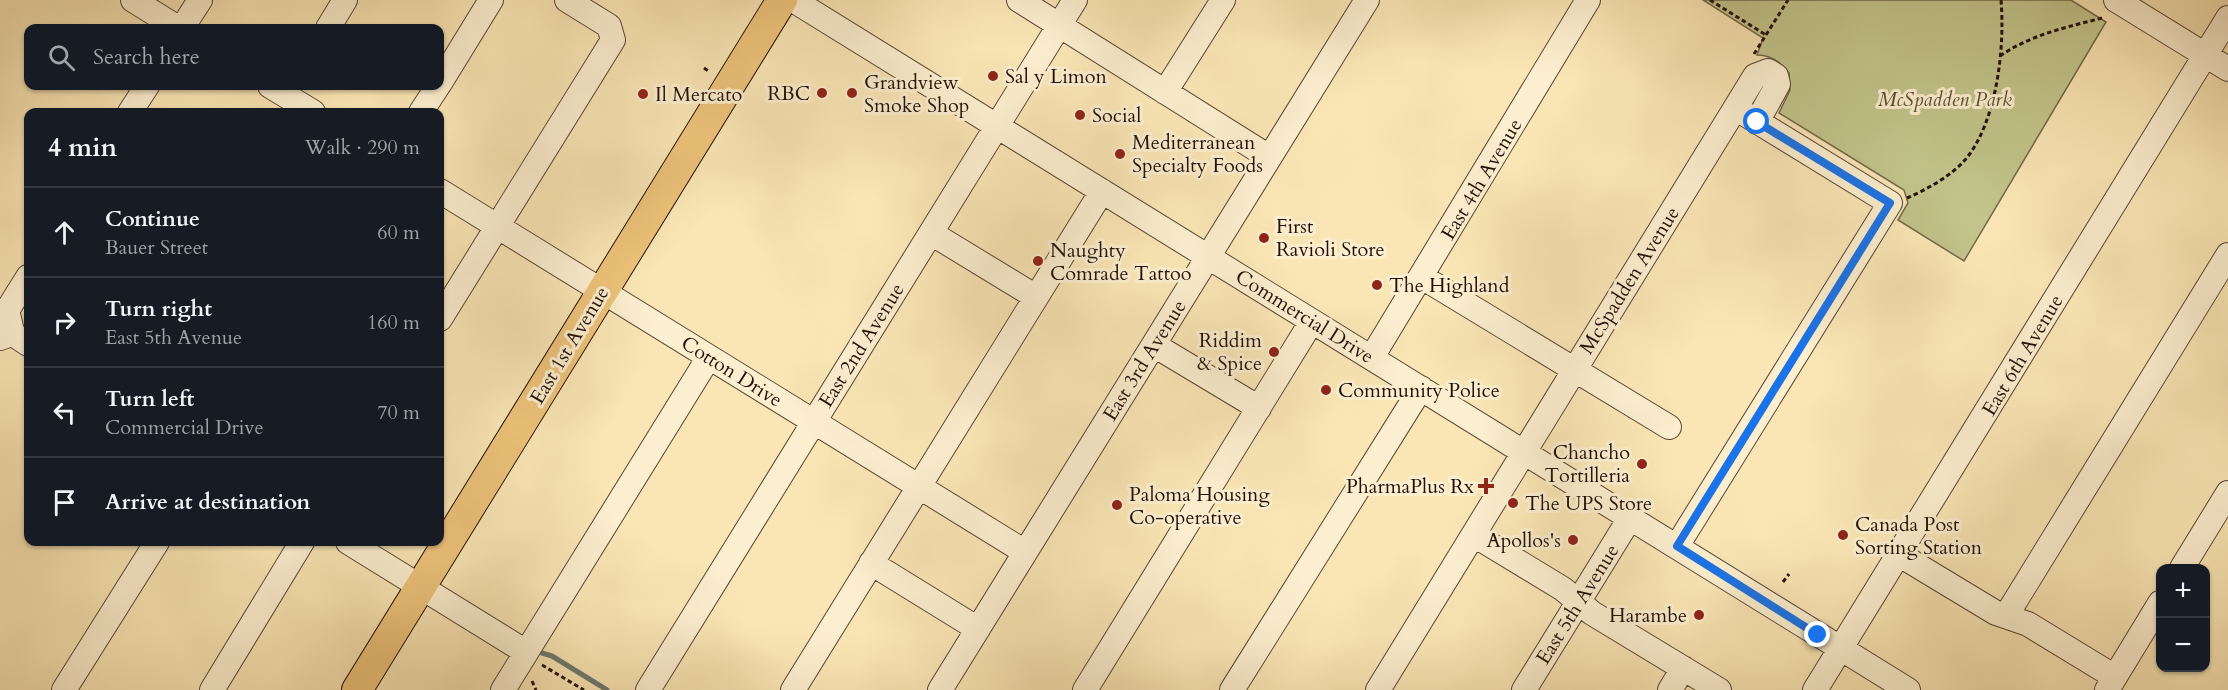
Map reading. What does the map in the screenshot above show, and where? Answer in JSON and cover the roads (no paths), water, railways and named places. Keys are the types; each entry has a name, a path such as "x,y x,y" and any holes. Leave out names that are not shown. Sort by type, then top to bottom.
{"main road":[{"name":"East 1st Avenue","path":"357,690 782,0"}],"street":[{"path":"133,0 173,24"},
{"path":"183,24 200,0"},
{"path":"330,24 345,0"},
{"path":"444,76 491,0"},
{"path":"444,312 613,40 609,26 567,0"},
{"name":"Commercial Drive","path":"793,0 1908,690"},
{"path":"1019,0 1269,157"},
{"name":"East 2nd Avenue","path":"648,690 1075,0"},
{"path":"1165,92 1223,0"},
{"name":"East 3rd Avenue","path":"940,690 1367,0"},
{"name":"East 4th Avenue","path":"1372,357 1588,0"},
{"path":"2109,9 2206,55 2228,69"},
{"name":"East 6th Avenue","path":"1815,690 2228,18"},
{"name":"McSpadden Avenue","path":"1378,690 1755,76 1762,71 1773,72 1778,84 1757,122"},
{"path":"133,108 144,90"},
{"path":"424,108 435,90"},
{"path":"281,95 305,108"},
{"path":"1677,546 1896,201 1735,108"},
{"path":"793,690 1102,191"},
{"name":"Cotton Drive","path":"444,193 1025,552"},
{"path":"931,233 1036,297"},
{"path":"2006,616 2228,255"},
{"path":"1422,276 1669,427"},
{"path":"9,328 24,288"},
{"path":"1085,690 1312,321"},
{"path":"1154,345 1259,408"},
{"path":"503,690 709,357"},
{"path":"1232,690 1421,388"},
{"path":"2184,564 2228,493"},
{"name":"East 5th Avenue","path":"1524,690 1630,518"},
{"path":"1474,535 1563,589 1592,613 1719,690"},
{"path":"64,690 154,546"},
{"path":"212,690 300,546"},
{"path":"355,546 526,652"},
{"path":"1900,555 1996,613 2028,624 2111,683 2156,610"},
{"path":"871,563 978,629"},
{"path":"1670,690 1683,668"}],"waterway":[{"path":"542,653 552,656 607,690"}],"place":[{"name":"Sal y Limon","path":"993,76"},
{"name":"RBC","path":"822,93"},
{"name":"Grandview Smoke Shop","path":"852,93"},
{"name":"Il Mercato","path":"643,94"},
{"name":"Social","path":"1080,115"},
{"name":"Mediterranean Specialty Foods","path":"1120,154"},
{"name":"First Ravioli Store","path":"1264,238"},
{"name":"Naughty Comrade Tattoo","path":"1038,261"},
{"name":"The Highland","path":"1377,285"},
{"name":"Riddim & Spice","path":"1274,352"},
{"name":"Community Police","path":"1326,390"},
{"name":"Chancho Tortilleria","path":"1642,464"},
{"name":"PharmaPlus Rx","path":"1486,486"},
{"name":"The UPS Store","path":"1513,503"},
{"name":"Paloma Housing Co-operative","path":"1117,505"},
{"name":"Canada Post Sorting Station","path":"1843,535"},
{"name":"Apollos's","path":"1573,540"},
{"name":"Harambe","path":"1699,615"}],"park label":[{"name":"McSpadden Park","path":"1945,99"}]}
